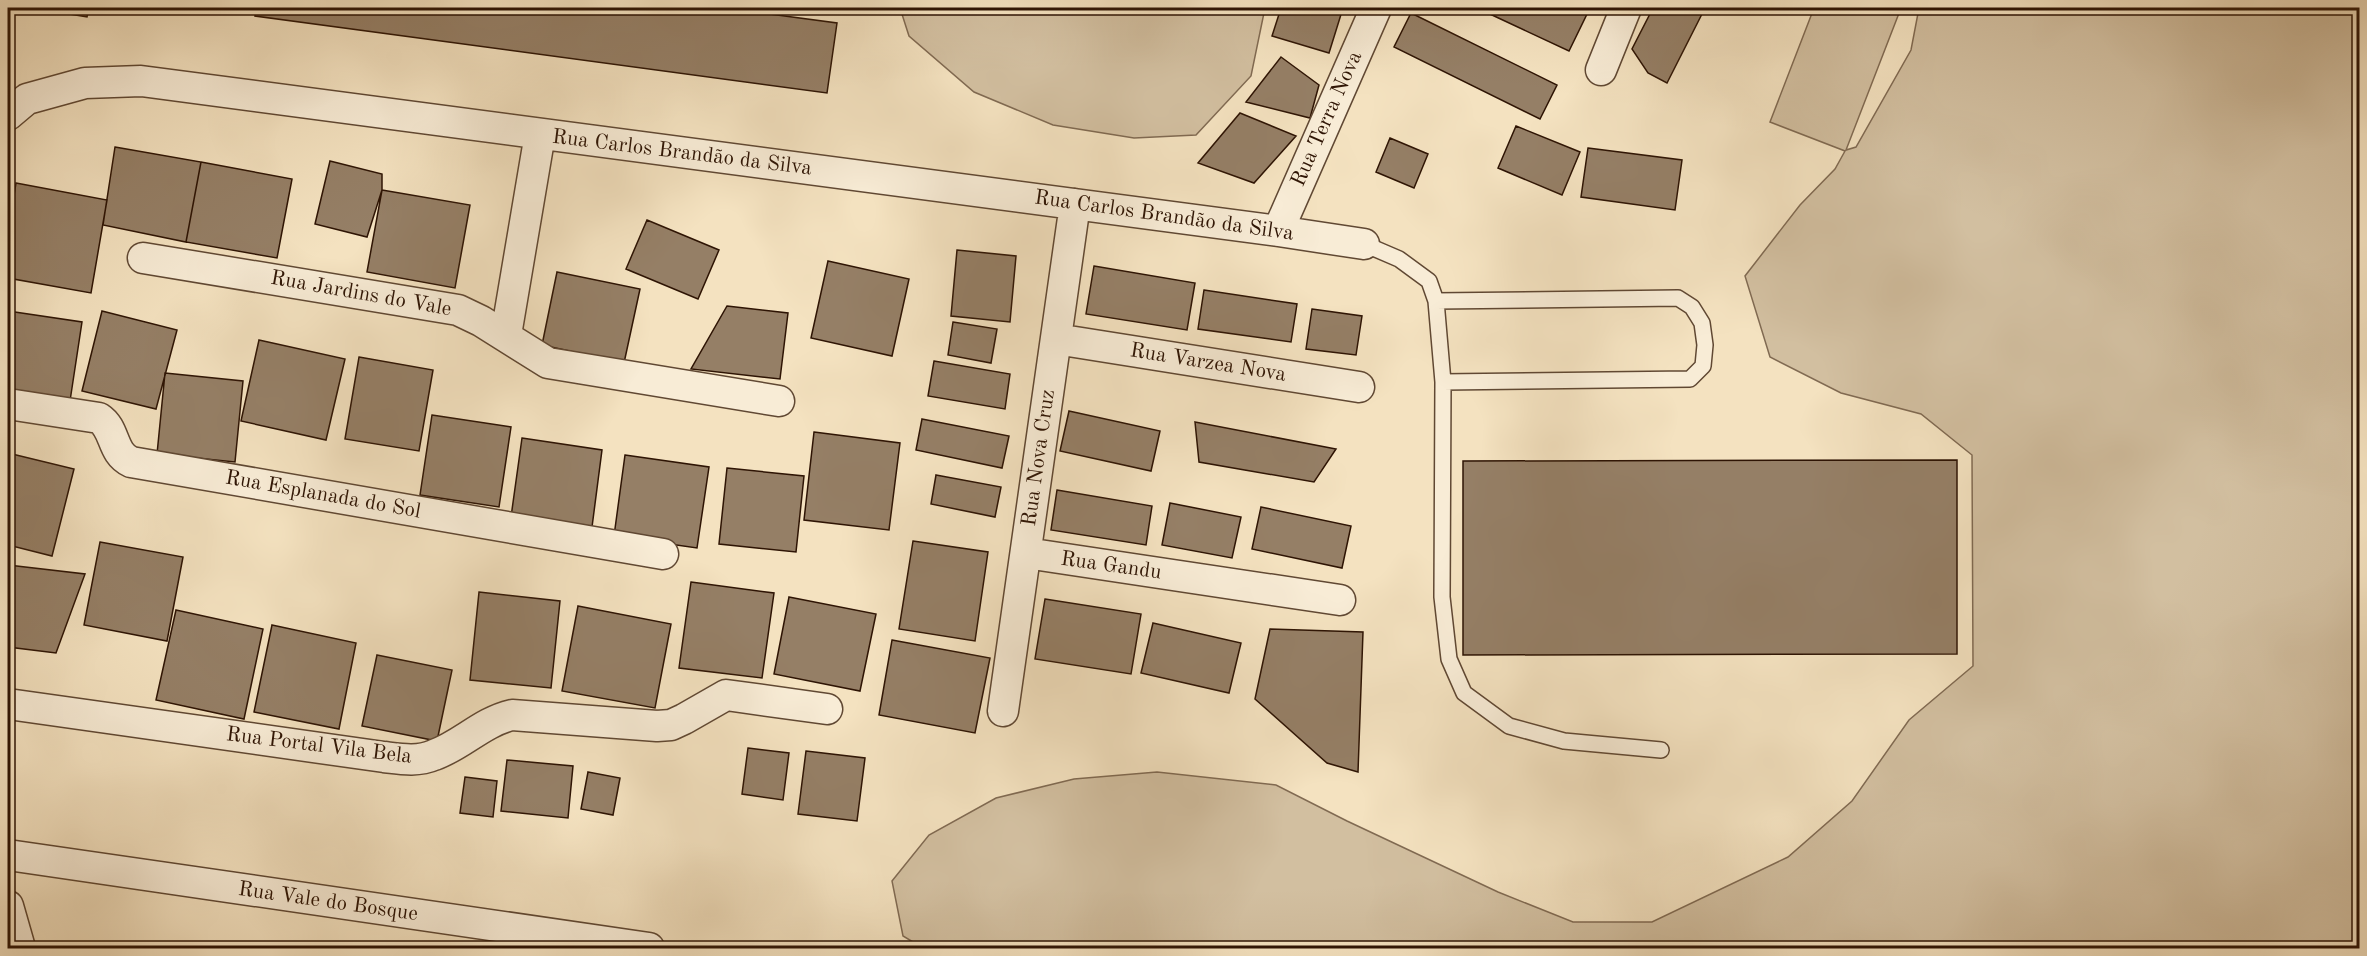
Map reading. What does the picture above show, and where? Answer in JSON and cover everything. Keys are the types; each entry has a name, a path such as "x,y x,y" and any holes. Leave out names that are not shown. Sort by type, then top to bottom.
{"street":[{"name":"Rua Terra Nova","path":"1278,231 1376,8"},
{"path":"1601,70 1626,8"},
{"name":"Rua Carlos Brandão da Silva","path":"8,115 27,99 85,83 141,81 1364,244"},
{"path":"506,335 540,134"},
{"name":"Rua Nova Cruz","path":"1003,711 1075,204"},
{"name":"Rua Jardins do Vale","path":"143,258 458,310 506,335 548,363 779,401"},
{"name":"Rua Varzea Nova","path":"1056,339 1359,387"},
{"name":"Rua Esplanada do Sol","path":"8,404 99,418 109,427 119,454 131,462 663,554"},
{"name":"Rua Gandu","path":"1026,553 1340,600"},
{"name":"Rua Portal Vila Bela","path":"8,704 384,758 417,760 436,755 495,719 512,715 657,726 671,725 726,695 827,709"},
{"name":"Rua Vale do Bosque","path":"8,855 649,948"},
{"path":"8,906 20,948"}],"lane":[{"path":"1364,244 1400,259 1429,281 1436,301 1443,382 1442,597 1449,659 1464,693 1509,726 1564,741 1661,750"},
{"path":"1436,301 1678,298 1692,307 1702,323 1705,345 1703,366 1690,379 1443,382"}],"shaded area":[{"path":"900,8 1265,8 1251,76 1196,135 1134,138 1053,125 974,92 909,36"},
{"path":"1814,8 1901,8 1846,150 1856,147 1911,50 1919,8 2359,8 2359,948 923,948 903,936 892,881 929,835 996,798 1074,779 1157,772 1276,785 1498,892 1573,922 1652,922 1788,857 1852,801 1909,720 1973,666 1972,455 1921,414 1841,393 1770,357 1745,276 1800,205 1835,169 1845,151 1770,122"}],"building":[{"path":"33,8 89,8 87,17"},
{"path":"256,8 725,8 837,23 827,93 255,16"},
{"path":"1281,8 1343,8 1329,53 1272,36"},
{"path":"1477,8 1580,8 1588,12 1569,51"},
{"path":"1653,8 1705,8 1667,83 1648,73 1632,49"},
{"path":"1411,13 1557,85 1540,119 1394,47"},
{"path":"1281,57 1319,85 1310,118 1246,102"},
{"path":"1240,113 1296,136 1254,183 1198,163"},
{"path":"1516,126 1580,152 1562,195 1498,168"},
{"path":"1390,138 1428,154 1414,188 1376,172"},
{"path":"115,147 201,162 186,242 103,225"},
{"path":"1588,148 1682,160 1675,210 1581,197"},
{"path":"330,161 382,174 382,190 367,237 315,224"},
{"path":"201,162 292,179 277,258 186,242"},
{"path":"16,183 107,200 91,293 8,278 8,232"},
{"path":"382,190 470,205 455,288 367,272"},
{"path":"647,220 719,250 698,299 626,269"},
{"path":"957,250 1016,256 1010,322 951,316"},
{"path":"828,261 909,279 892,356 811,338"},
{"path":"1094,266 1195,283 1187,330 1086,314"},
{"path":"557,272 640,289 624,363 542,345"},
{"path":"1204,290 1297,304 1291,342 1198,329"},
{"path":"727,306 788,313 780,379 691,369"},
{"path":"1312,309 1362,316 1356,355 1306,349"},
{"path":"8,311 82,322 70,401 8,391"},
{"path":"102,311 177,330 156,409 82,391"},
{"path":"953,322 997,329 991,363 948,355"},
{"path":"259,340 345,359 326,440 241,421"},
{"path":"359,357 433,370 419,451 345,439"},
{"path":"934,361 1010,374 1005,409 928,396"},
{"path":"165,373 243,381 235,462 157,454"},
{"path":"1069,411 1160,431 1151,471 1060,451"},
{"path":"432,415 511,427 499,507 420,495"},
{"path":"922,419 1009,436 1002,468 916,450"},
{"path":"1195,422 1336,449 1314,482 1199,462"},
{"path":"814,432 900,443 889,530 804,520"},
{"path":"522,438 602,450 592,527 511,517"},
{"path":"8,453 74,469 52,556 8,545"},
{"path":"625,455 709,467 697,548 614,536"},
{"path":"1957,460 1957,654 1463,655 1463,461"},
{"path":"727,468 804,476 796,552 719,544"},
{"path":"936,475 1001,487 995,517 931,504"},
{"path":"1057,490 1152,506 1146,545 1051,530"},
{"path":"1170,503 1241,517 1232,558 1162,545"},
{"path":"1261,507 1351,526 1342,568 1252,549"},
{"path":"913,541 988,552 975,641 899,629"},
{"path":"100,542 183,557 167,641 84,625"},
{"path":"8,565 85,574 56,653 8,647"},
{"path":"691,582 774,593 762,678 679,668"},
{"path":"479,592 560,601 551,688 470,680"},
{"path":"789,597 876,614 860,691 774,674"},
{"path":"1045,599 1141,614 1131,674 1035,659"},
{"path":"578,606 671,624 655,708 562,691"},
{"path":"176,610 263,629 244,719 156,700"},
{"path":"1153,623 1241,643 1229,693 1141,673"},
{"path":"272,625 356,643 339,729 254,712"},
{"path":"1270,629 1363,632 1358,772 1327,763 1255,699"},
{"path":"892,640 990,658 975,733 879,715"},
{"path":"377,655 452,670 437,741 362,726"},
{"path":"748,748 789,753 783,800 742,794"},
{"path":"806,751 865,758 857,821 798,814"},
{"path":"507,760 573,766 568,818 501,811"},
{"path":"588,772 620,778 613,815 581,809"},
{"path":"465,777 497,781 493,817 460,813"}]}
